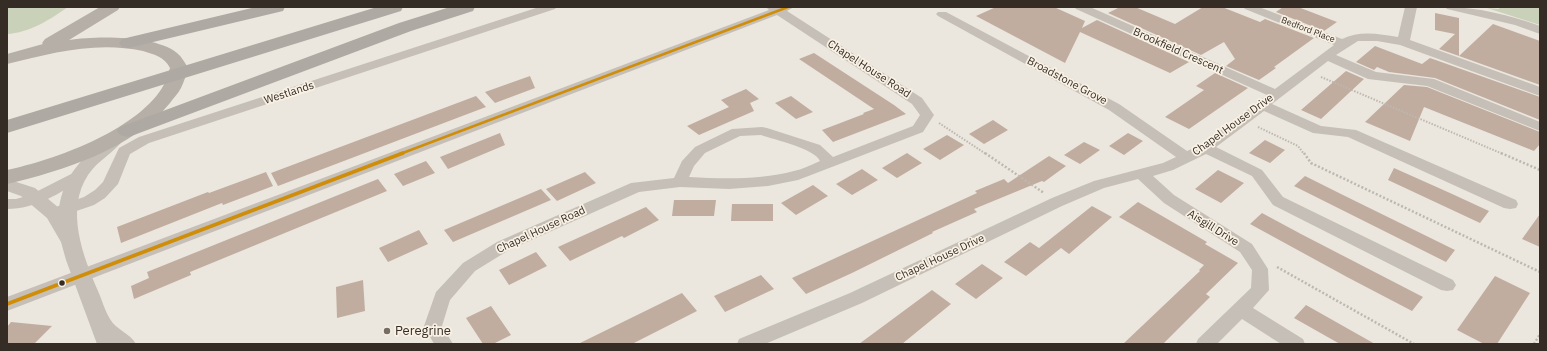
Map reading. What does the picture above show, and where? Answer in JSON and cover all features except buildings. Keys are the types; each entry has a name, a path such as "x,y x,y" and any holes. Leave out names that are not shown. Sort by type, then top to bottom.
{"highway":[{"path":"128,43 277,7"},
{"path":"7,113 355,7"},
{"path":"7,127 394,7"},
{"path":"122,134 405,27 467,7"}],"main road":[{"path":"26,54 57,40 98,17 112,7"},
{"path":"98,17 98,30 107,41"},
{"path":"7,59 67,45 107,41 128,43 162,51 173,58 179,68 178,75 170,90 145,117 122,134 62,162 39,170 7,178"}],"street":[{"name":"Westlands","path":"61,212 89,201 107,189 124,150 144,140 551,7"},
{"name":"Brookfield Crescent","path":"1080,7 1276,94"},
{"name":"Bedford Place","path":"1250,7 1343,44"},
{"path":"1403,42 1411,7"},
{"path":"1451,7 1518,22 1540,30"},
{"path":"7,304 779,8"},
{"name":"Chapel House Road","path":"444,344 433,326 442,297 469,267 503,246 636,187 680,182 729,184 768,181 798,175 918,129 926,115 917,101 779,8"},
{"name":"Broadstone Grove","path":"942,14 1114,107 1187,158"},
{"name":"Chapel House Drive","path":"746,344 856,298 1057,202 1099,184 1168,167 1187,158 1206,148 1306,71 1343,44 1356,37 1377,37 1403,42 1540,92"},
{"path":"1327,56 1373,76 1429,82 1540,127"},
{"path":"1262,105 1318,130 1351,133 1510,204"},
{"path":"680,182 687,164 700,150 737,132 762,131 815,148 825,156 828,164"},
{"path":"7,204 21,203 34,199 79,175 122,134"},
{"path":"1206,148 1257,173 1278,201 1447,285"},
{"name":"Aisgill Drive","path":"1142,174 1169,199 1246,248 1260,269 1260,290 1205,344"},
{"path":"61,212 79,175"},
{"path":"7,185 20,188 28,192 34,199 61,212 81,276 106,335 125,344"},
{"path":"1240,309 1296,344"}],"path":[{"path":"1306,71 1540,170"},
{"path":"926,115 1057,202"},
{"path":"1242,120 1298,146 1311,163 1540,272"},
{"path":"1254,260 1272,264 1414,344"},
{"path":"1534,344 1540,334"}],"green space":[{"path":"7,7 68,7 47,21 23,31 7,34"},
{"path":"1499,7 1540,7 1540,25 1487,8 1499,9"}],"transit line":[{"path":"7,304 788,7"}],"place":[{"name":"Peregrine","path":"387,331"}]}
